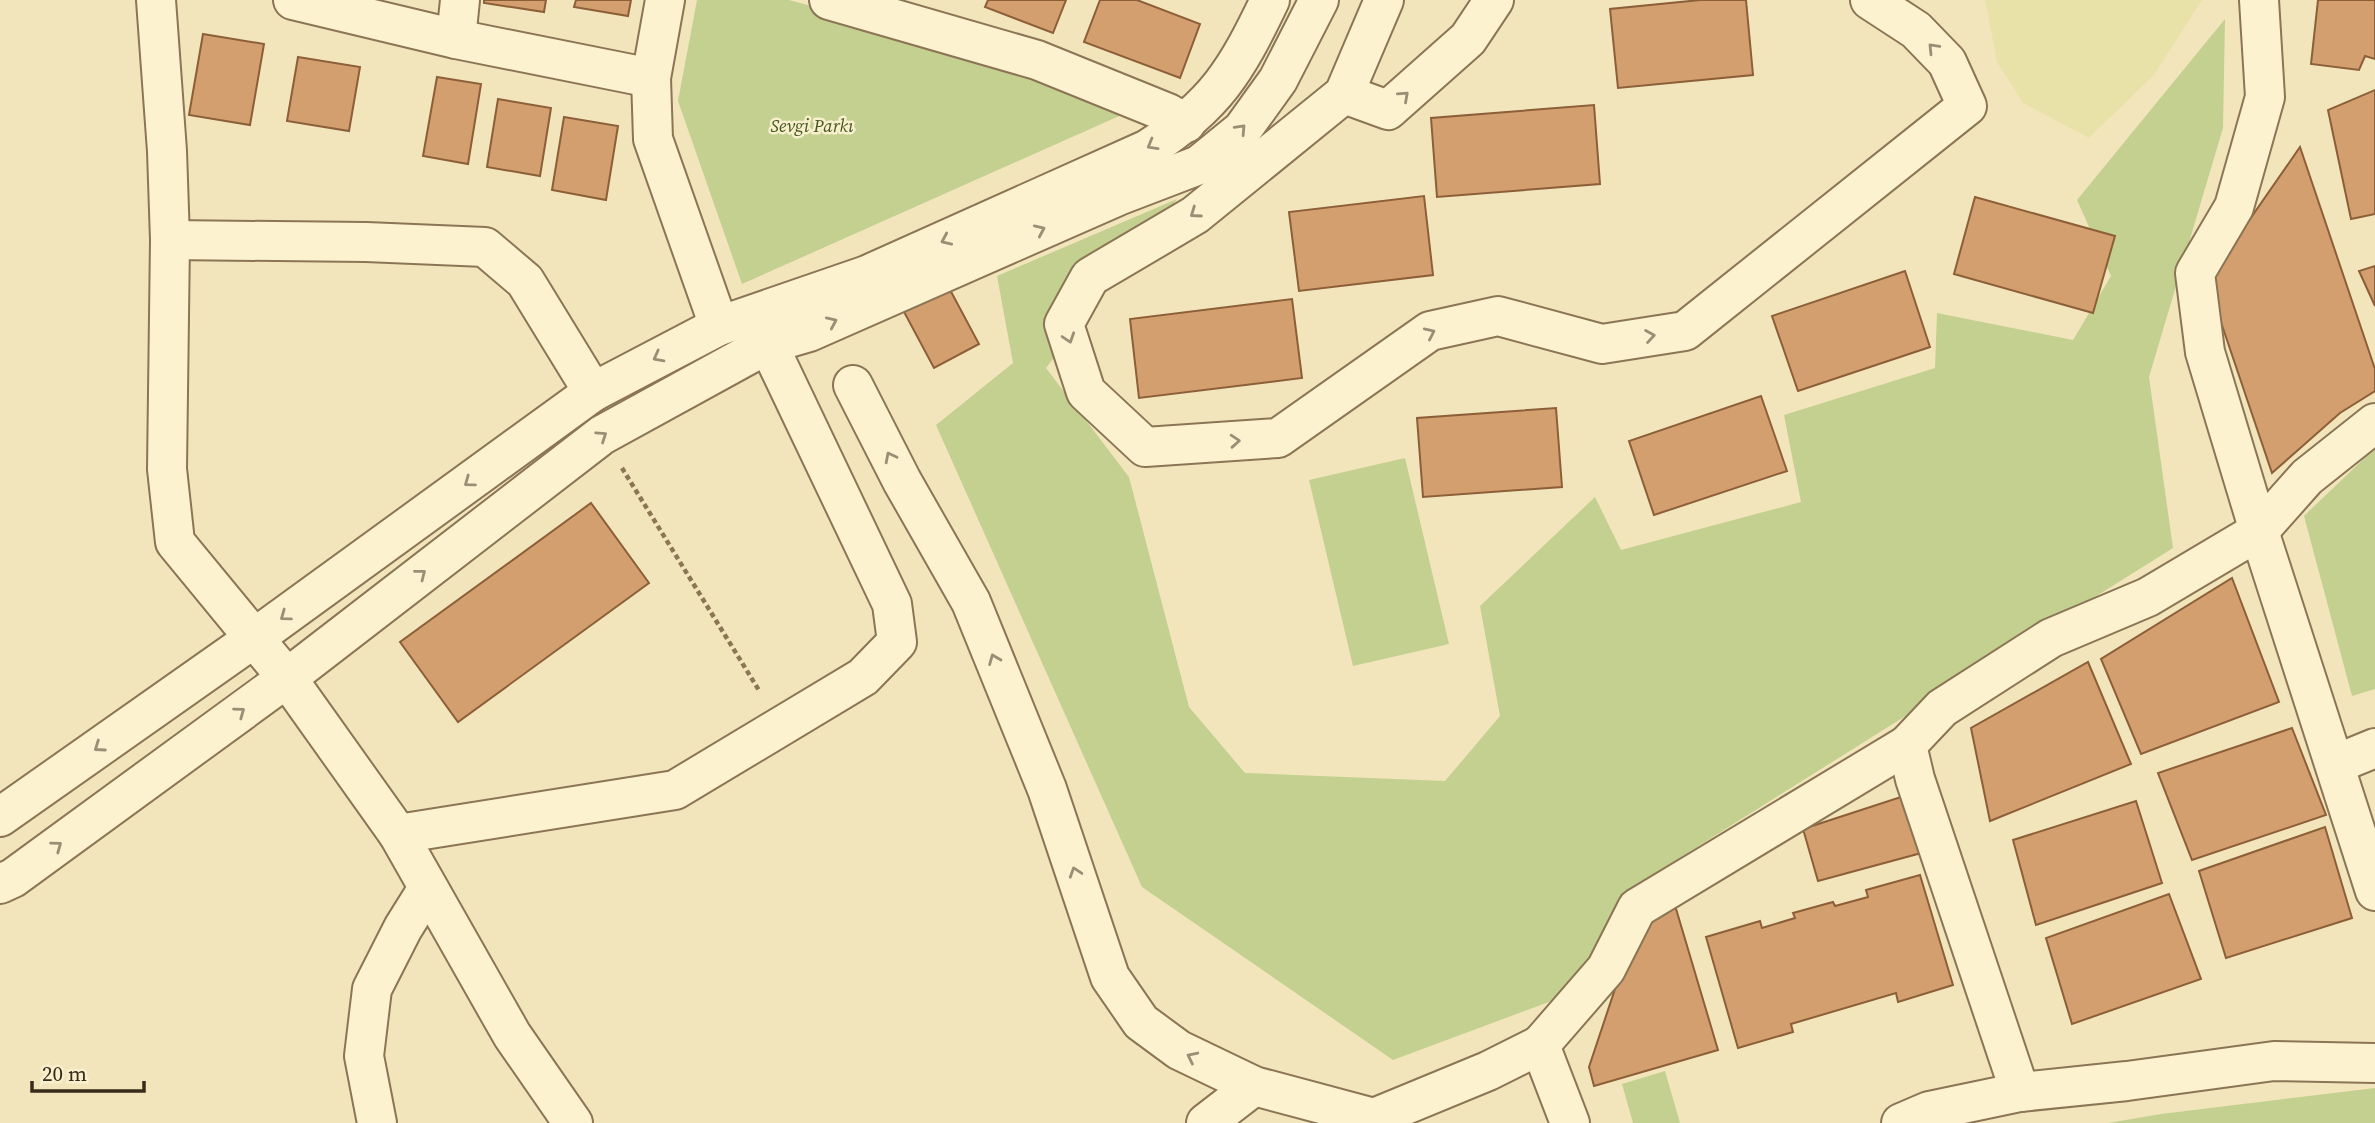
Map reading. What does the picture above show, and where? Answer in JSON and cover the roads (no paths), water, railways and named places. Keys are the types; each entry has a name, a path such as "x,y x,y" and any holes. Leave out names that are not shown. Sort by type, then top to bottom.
{"street":[{"path":"156,0 167,151 170,240 167,469 175,542 287,678 398,834 512,1035 573,1123"},
{"path":"293,0 456,39 651,78"},
{"path":"456,39 460,0"},
{"path":"665,0 651,78 653,139 719,326"},
{"path":"829,0 1037,60 1168,113 1186,123"},
{"path":"0,817 253,639 593,392 719,326 867,275 1148,149 1186,123 1217,93 1246,50 1270,0"},
{"path":"0,884 13,878 287,678 602,435 768,344 809,332 1118,196 1199,165 1242,130 1278,80 1319,0"},
{"path":"1384,0 1344,94 1195,215 1090,277 1065,324 1086,392 1145,447 1278,438 1430,331 1498,316 1602,344 1685,331 1967,106 1947,62 1916,30 1870,0"},
{"path":"1344,94 1388,110 1468,39 1494,0"},
{"path":"2259,0 2265,97 2234,207 2195,273 2205,352 2259,531 2375,891"},
{"path":"170,240 366,242 485,247 525,281 593,392"},
{"path":"398,834 675,790 863,677 897,642 892,604 768,344"},
{"path":"853,385 902,481 971,602 1047,789 1110,977 1141,1022 1179,1050 1254,1086 1376,1121 1540,1045 1606,969 1637,908 1907,745 1942,708 2051,638 2148,597 2259,531 2307,477 2375,423"},
{"path":"1907,745 1915,779 2020,1093"},
{"path":"2336,764 2375,748"},
{"path":"377,1123 364,1056 372,989 403,928 428,888"},
{"path":"1540,1045 1570,1123"},
{"path":"1901,1123 1929,1111 2020,1093 2274,1061 2375,1063"},
{"path":"1206,1123 1254,1086"},
{"path":"1954,1123 2020,1093"}],"park label":[{"name":"Sevgi Parkı","path":"812,126"}]}
